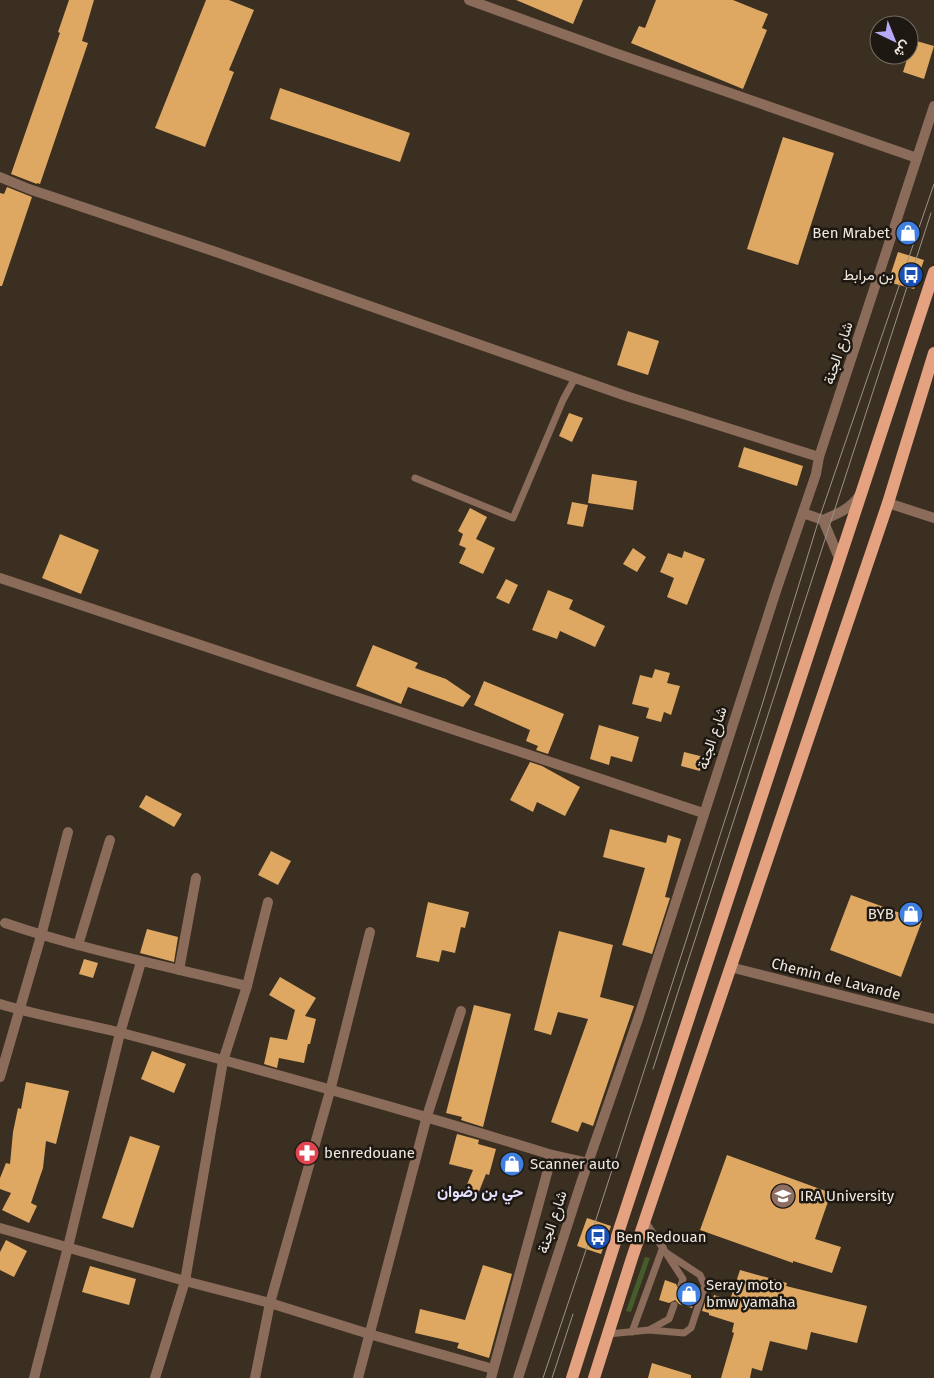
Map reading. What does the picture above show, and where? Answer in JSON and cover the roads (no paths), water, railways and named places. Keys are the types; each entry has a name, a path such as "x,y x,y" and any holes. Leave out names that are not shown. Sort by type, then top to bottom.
{"main road":[{"path":"572,1378 934,272"},
{"path":"594,1378 730,967 888,503 934,354"}],"street":[{"path":"469,0 917,158"},
{"name":"شارع الجنة","path":"518,1378 588,1163 639,1016 703,813 816,474 819,457 934,106"},
{"path":"0,177 635,399 819,457"},
{"path":"803,513 823,520 847,508 854,503 861,493"},
{"path":"888,503 934,518"},
{"path":"823,520 839,558"},
{"path":"0,578 703,813"},
{"path":"0,1077 41,936 68,832"},
{"path":"78,945 110,840"},
{"path":"179,970 196,878"},
{"path":"154,1378 185,1281 224,1061 247,986 268,902"},
{"path":"5,923 41,936 141,962 247,986"},
{"path":"255,1378 270,1303 330,1091 370,932"},
{"path":"34,1378 120,1033 141,962"},
{"name":"Chemin de Lavande","path":"730,967 934,1019"},
{"path":"0,1004 224,1061 427,1116 552,1155 588,1163"},
{"path":"358,1378 427,1116 461,1011"},
{"path":"0,1228 185,1281 270,1303 492,1374 552,1155"}],"lane":[{"path":"415,478 514,518 563,400 575,378"},
{"path":"645,1221 683,1279 681,1286"},
{"path":"608,1334 649,1330 684,1333 691,1328 705,1286 700,1275 664,1250"},
{"path":"632,1332 664,1250"},
{"path":"649,1330 669,1319 674,1304"}],"tram line":[{"path":"543,1378 762,705 819,519 934,184"},
{"path":"653,1069 931,213"},
{"path":"552,1378 573,1314"}],"place":[{"name":"Ben Mrabet","path":"908,233"},
{"name":"بن مرابط","path":"911,275"},
{"name":"BYB","path":"911,914"},
{"name":"benredouane","path":"307,1153"},
{"name":"Scanner auto","path":"512,1164"},
{"name":"IRA University","path":"783,1196"},
{"name":"Ben Redouan","path":"598,1237"},
{"name":"Seray moto bmw yamaha","path":"689,1294"}],"district":[{"name":"حي بن رضوان","path":"480,1191"}]}
